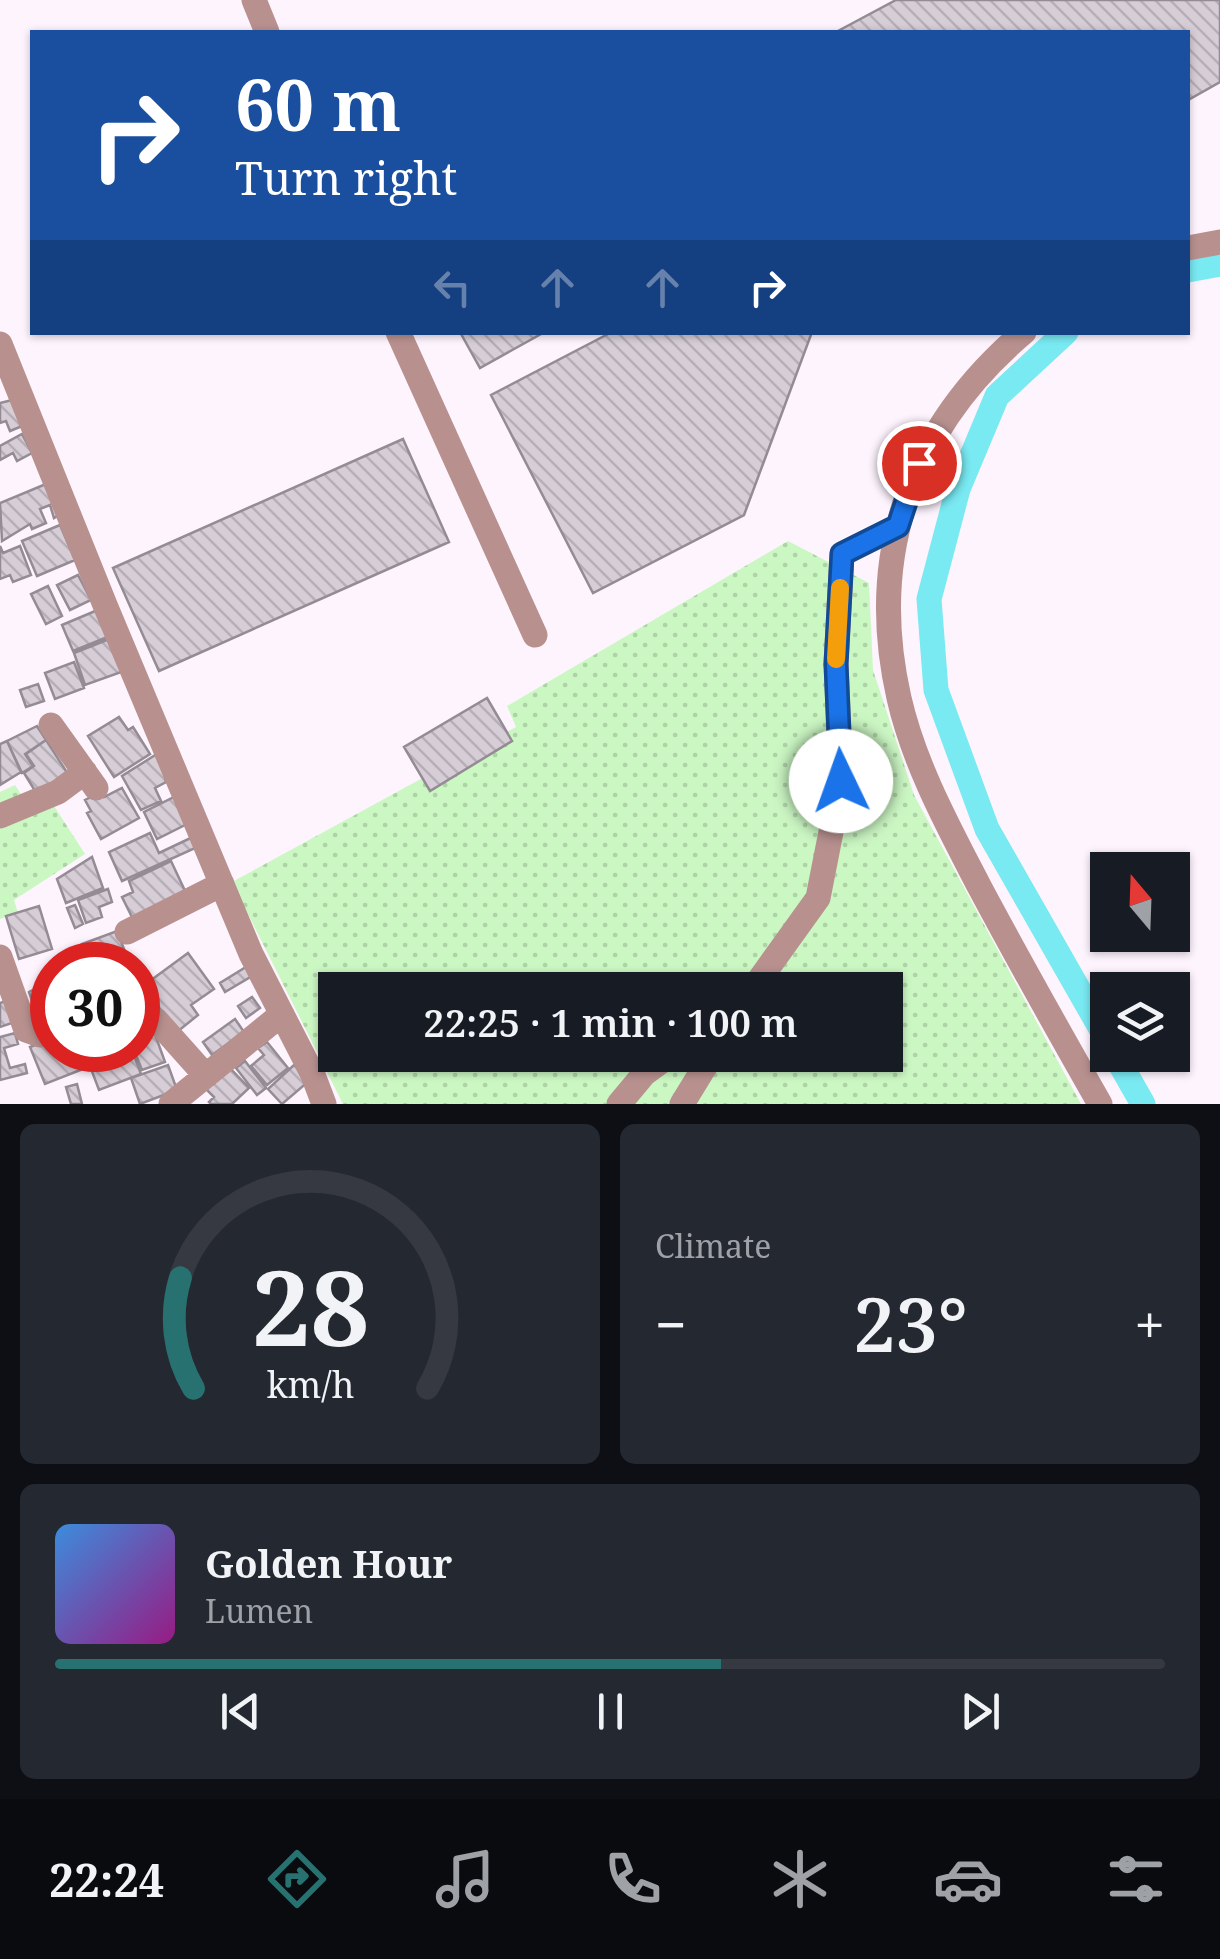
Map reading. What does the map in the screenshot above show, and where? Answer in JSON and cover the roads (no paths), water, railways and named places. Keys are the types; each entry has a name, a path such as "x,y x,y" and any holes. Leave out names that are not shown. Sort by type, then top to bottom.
{"street":[{"path":"254,0 266,30"},
{"path":"1190,248 1220,242"},
{"path":"399,335 535,635"},
{"path":"1020,335 985,365 943,418 919,463 892,558 890,620 899,697 926,777 955,840 1100,1104"},
{"path":"0,344 104,605 222,884 324,1104"},
{"path":"765,972 818,898 841,781 836,664 842,554 898,526"},
{"path":"0,816 90,780 51,725"},
{"path":"127,932 222,884"},
{"path":"0,957 26,1030 30,1032"},
{"path":"171,1104 282,1014"},
{"path":"160,1024 206,1076"},
{"path":"619,1104 647,1072"},
{"path":"682,1104 702,1072"}],"waterway":[{"path":"1190,270 1220,264"},
{"path":"1063,335 997,396 958,489 929,599 936,690 987,829 1090,1009"},
{"path":"1125,1072 1143,1104"}]}
